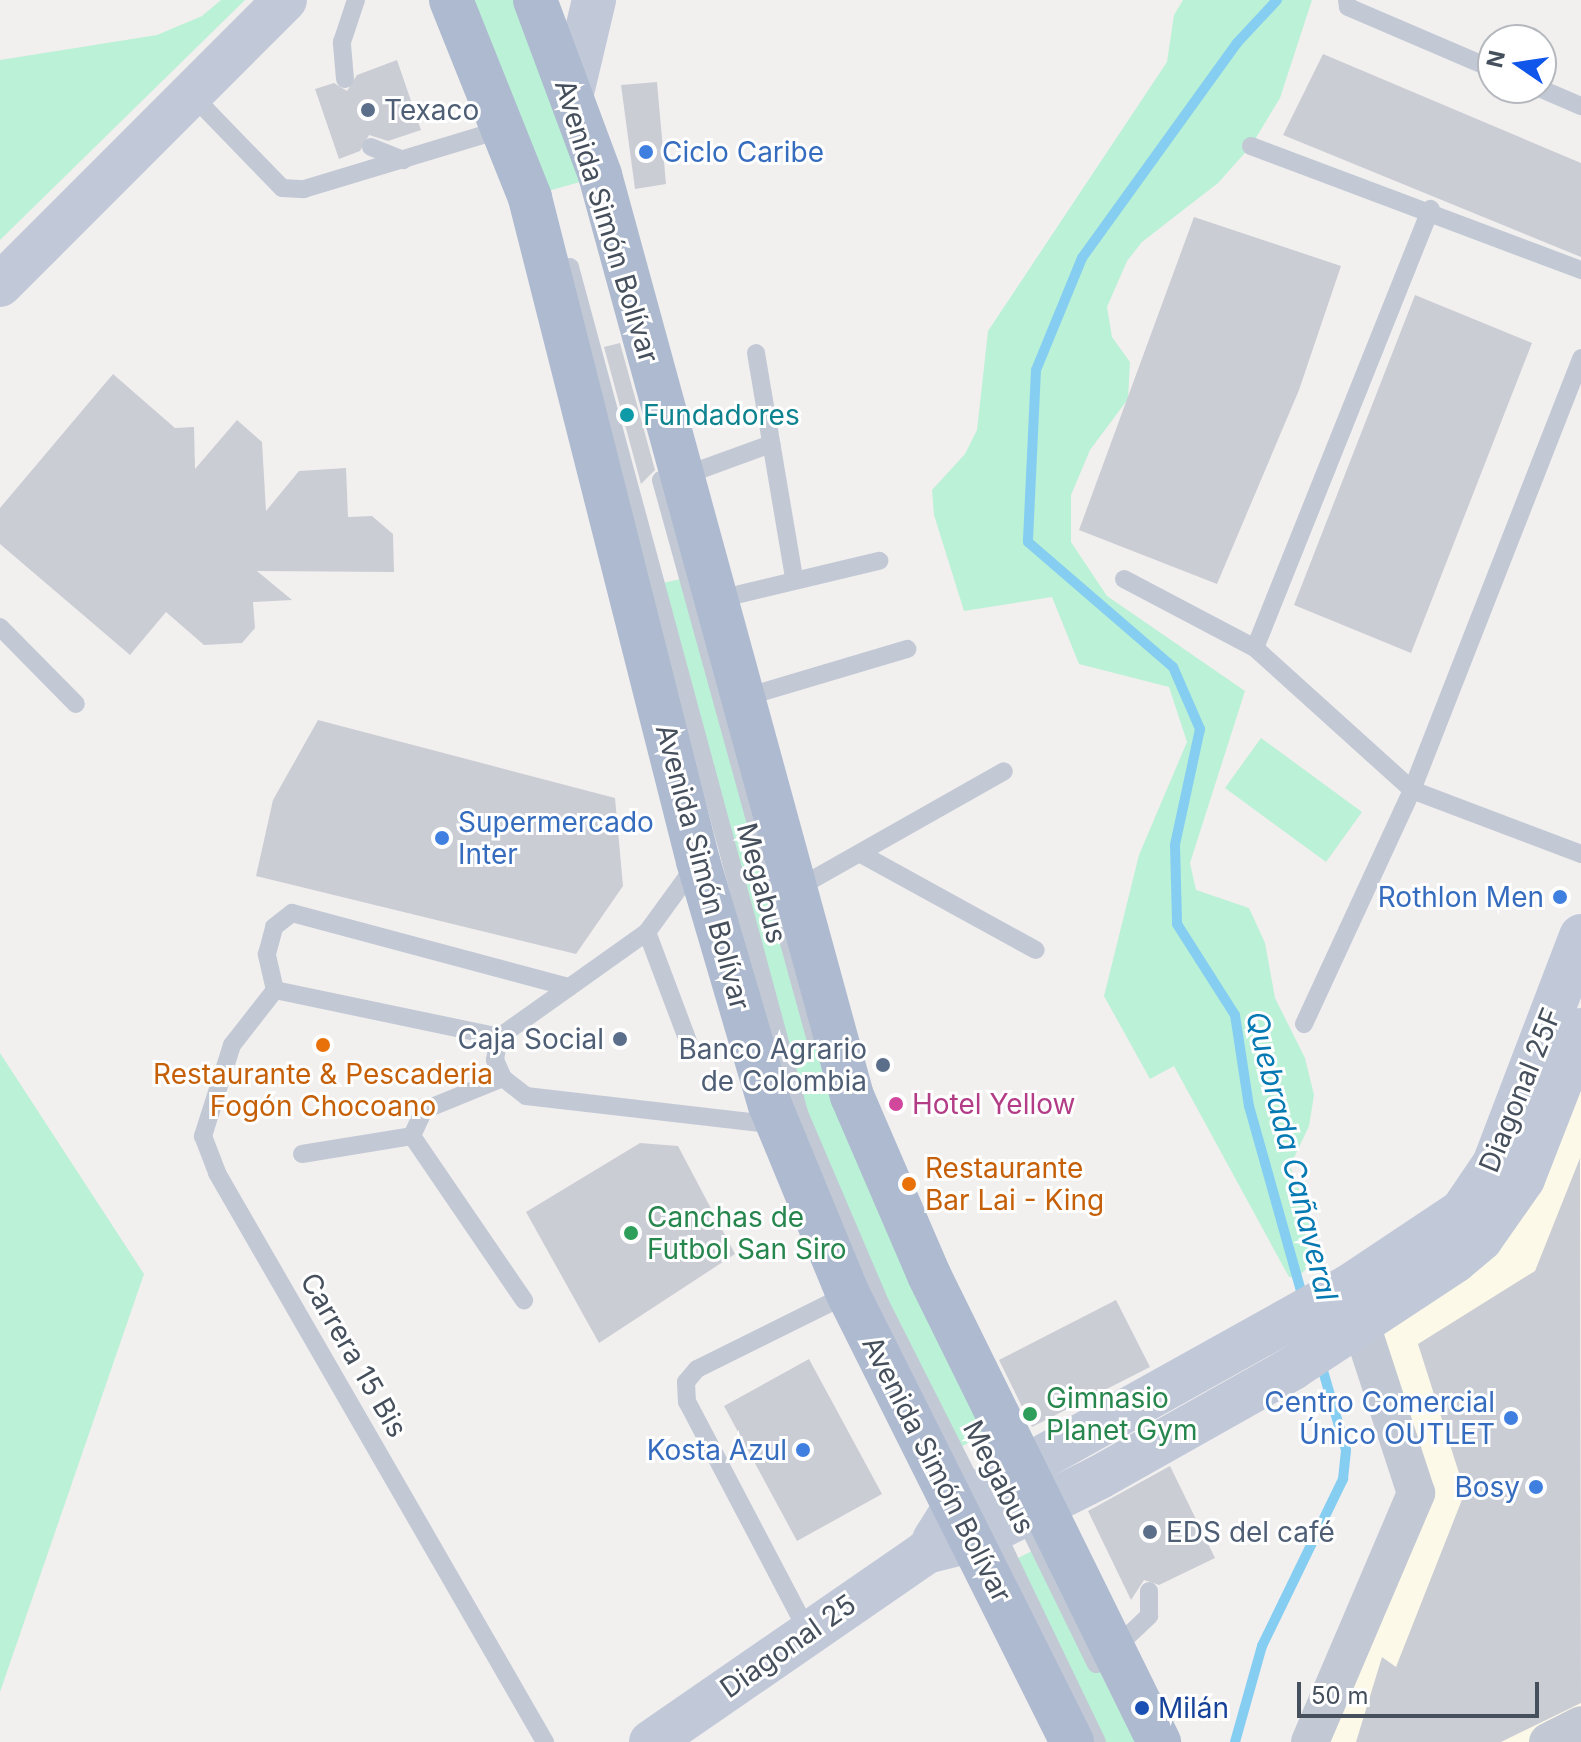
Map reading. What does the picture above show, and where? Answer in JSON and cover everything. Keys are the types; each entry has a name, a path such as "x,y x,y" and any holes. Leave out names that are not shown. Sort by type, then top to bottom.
{"main road":[{"name":"Avenida Simón Bolívar","path":"451,0 530,198 698,861 778,1125 848,1294 1000,1505 1159,1742"},
{"name":"Avenida Simón Bolívar","path":"535,0 572,93 663,463 748,695 780,847 852,1096 1000,1505 1072,1742"}],"street":[{"path":"0,285 285,0"},
{"path":"572,93 594,0"},
{"name":"Diagonal 25F","path":"1000,1505 1101,1488 1293,1368 1344,1312 1437,1231 1480,1188 1581,936"},
{"name":"Diagonal 25F","path":"1000,1505 1272,1329 1344,1312 1455,1261 1505,1208 1581,1030"},
{"path":"1313,1740 1416,1493 1344,1312"},
{"name":"Diagonal 25","path":"651,1742 808,1632 1000,1505"},
{"path":"1548,1742 1581,1725"}],"lane":[{"path":"345,79 342,42 356,0"},
{"name":"Megabus","path":"474,0 548,191 799,1113 880,1303 1000,1505"},
{"name":"Megabus","path":"513,0 580,182 663,463 801,997 880,1211 1097,1742"},
{"path":"1347,0 1348,7 1477,62"},
{"path":"191,94 282,188 304,189 503,129"},
{"path":"1557,96 1581,106"},
{"path":"1251,146 1431,209 1581,270"},
{"path":"371,147 403,160"},
{"path":"1255,648 1431,209"},
{"path":"756,353 794,577"},
{"path":"1304,1024 1412,790 1581,358"},
{"path":"663,463 771,444"},
{"path":"715,600 794,577 879,561"},
{"path":"1124,579 1255,648 1412,790 1577,852"},
{"path":"0,627 76,704"},
{"path":"748,695 907,649"},
{"path":"792,892 863,855 1004,771"},
{"path":"863,855 1036,950"},
{"path":"698,861 647,932 499,1037 495,1060 503,1078 526,1096 778,1125"},
{"path":"499,1037 275,990 267,954 274,927 292,913 569,987"},
{"path":"647,932 688,1041"},
{"name":"Carrera 15 Bis","path":"275,990 232,1045 203,1136 217,1173 545,1742"},
{"path":"412,1136 424,1110 503,1078"},
{"path":"302,1154 412,1136"},
{"path":"412,1136 524,1300"},
{"path":"808,1632 687,1402 686,1382 697,1369 848,1294"},
{"path":"1110,1668 1149,1616 1149,1591"}],"shaded area":[{"name":"Centro Comercial Único OUTLET","path":"1581,1030 1581,1742 1315,1742 1416,1493 1362,1325"}],"green space":[{"path":"221,0 245,0 0,240 0,60 157,35 202,16"},
{"path":"474,0 513,0 580,182 548,191"},
{"path":"1183,0 1312,0 1280,98 1251,146 1218,183 1142,242 1127,261 1107,307 1112,337 1130,362 1128,399 1090,450 1071,495 1071,542 1107,596 1245,691 1190,863 1196,890 1249,908 1265,943 1275,998 1305,1058 1314,1095 1309,1126 1290,1166 1315,1231 1318,1257 1298,1277 1289,1277 1174,1066 1150,1079 1104,996 1139,855 1187,742 1169,687 1079,664 1052,597 964,611 934,515 932,490 965,454 977,430 988,331 1167,62 1174,15"},
{"path":"686,578 985,1435 954,1450 828,1189 653,585"},
{"path":"1261,738 1362,812 1326,862 1225,788"},
{"path":"0,1053 144,1274 0,1692"},
{"path":"1038,1548 1135,1742 1097,1742 1010,1562"}],"building":[{"path":"1323,54 1581,163 1581,257 1283,135"},
{"name":"Texaco","path":"397,60 421,130 388,141 369,135 360,151 339,159 315,89 334,83 347,91 357,75"},
{"name":"Ciclo Caribe","path":"657,82 666,184 635,189 621,85"},
{"path":"1194,217 1341,266 1299,390 1217,584 1079,530"},
{"path":"1415,295 1532,343 1411,653 1294,605"},
{"path":"620,343 655,470 641,484 604,347"},
{"path":"113,374 175,428 194,427 195,469 237,420 262,442 266,511 299,471 346,468 348,517 372,516 393,534 394,572 257,571 292,600 253,602 255,628 242,643 204,645 166,612 130,655 0,544 0,508"},
{"name":"Supermercado Inter","path":"318,720 615,798 623,886 576,954 256,876 273,800"},
{"name":"Canchas de Futbol San Siro","path":"640,1143 678,1146 735,1254 599,1343 526,1212"},
{"name":"Centro Comercial Único OUTLET","path":"1580,1158 1581,1703 1501,1742 1356,1742 1382,1657 1396,1667 1465,1492 1418,1344 1535,1271"},
{"path":"1116,1300 1150,1367 1032,1427 999,1360"},
{"name":"Kosta Azul","path":"809,1359 882,1494 797,1541 724,1406"},
{"name":"EDS del café","path":"1170,1466 1215,1558 1159,1585 1144,1580 1131,1600 1088,1511"}],"waterway":[{"name":"Quebrada Cañaveral","path":"1277,0 1237,43 1082,258 1036,370 1028,542 1173,667 1200,729 1175,845 1177,924 1235,1015 1249,1106 1303,1298"},
{"name":"Quebrada Cañaveral","path":"1235,1742 1262,1646 1343,1479 1346,1450 1321,1364"}],"place":[{"name":"Texaco","path":"368,110"},
{"name":"Ciclo Caribe","path":"646,152"},
{"name":"Fundadores","path":"627,415"},
{"name":"Supermercado Inter","path":"442,838"},
{"name":"Rothlon Men","path":"1560,897"},
{"name":"Caja Social","path":"620,1039"},
{"name":"Restaurante & Pescaderia Fogón Chocoano","path":"323,1045"},
{"name":"Banco Agrario de Colombia","path":"883,1065"},
{"name":"Hotel Yellow","path":"896,1104"},
{"name":"Restaurante Bar Lai - King","path":"909,1184"},
{"name":"Canchas de Futbol San Siro","path":"631,1233"},
{"name":"Gimnasio Planet Gym","path":"1030,1414"},
{"name":"Centro Comercial Único OUTLET","path":"1511,1418"},
{"name":"Kosta Azul","path":"803,1450"},
{"name":"Bosy","path":"1536,1487"},
{"name":"EDS del café","path":"1150,1532"},
{"name":"Milán","path":"1142,1708"}]}
